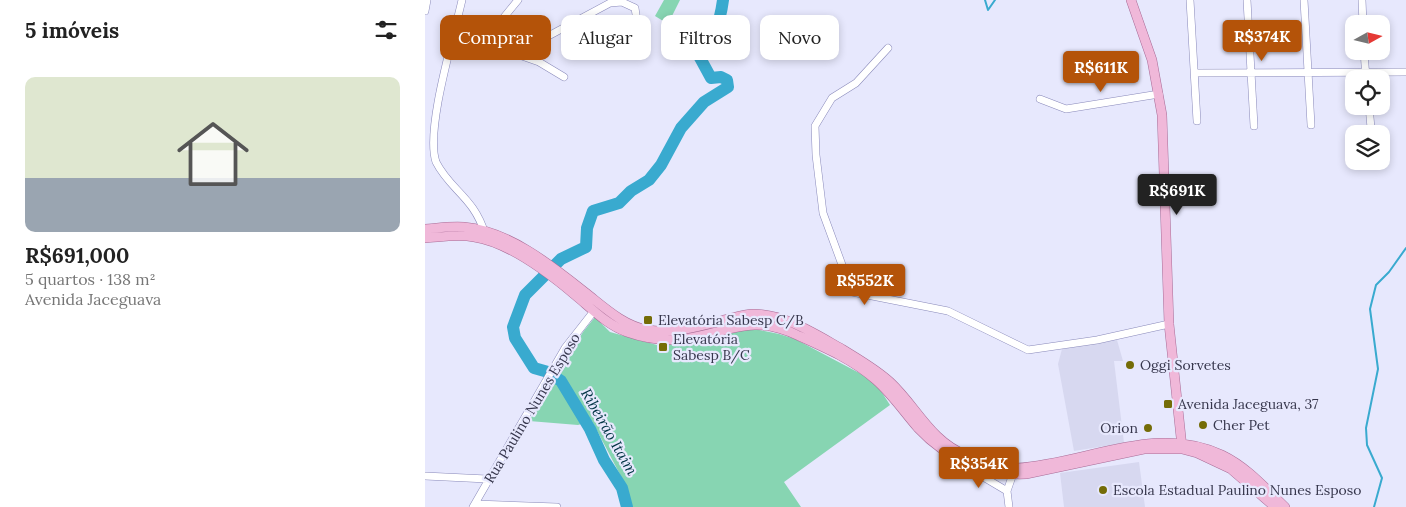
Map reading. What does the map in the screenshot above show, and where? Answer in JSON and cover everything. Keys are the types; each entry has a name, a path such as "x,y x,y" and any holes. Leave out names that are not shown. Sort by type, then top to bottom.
{"main road":[{"path":"1131,0 1152,60 1162,115 1169,324 1182,446"},
{"path":"425,229 463,227 485,235 559,276 594,311 615,327 628,332 663,339 683,339 752,324 781,328 797,334 866,372 885,388 936,446 959,460 1014,472 1127,446 1182,446 1207,449 1236,463 1285,507"},
{"path":"425,238 485,235"},
{"path":"559,276 569,279 619,319"},
{"path":"569,279 593,304 594,311"},
{"path":"594,311 599,309 647,330 703,326 750,314 768,315 792,323 870,367 890,382 939,439 977,463"},
{"path":"1182,446 1231,469 1275,507"}],"street":[{"path":"425,11 427,0"},
{"path":"458,15 462,0"},
{"path":"506,15 518,0"},
{"path":"1190,0 1197,121"},
{"path":"1247,0 1254,126"},
{"path":"1305,0 1311,125"},
{"path":"1362,0 1363,15"},
{"path":"590,15 615,2 627,3 635,8 636,15"},
{"path":"887,48 856,83 832,98 815,126 816,155 823,213 852,292 948,311 1028,350 1097,340 1169,324"},
{"path":"446,60 441,76 431,148 435,162 473,206 485,235"},
{"path":"533,60 564,77"},
{"path":"1390,74 1406,72"},
{"path":"1195,73 1345,75"},
{"path":"1040,99 1066,109 1159,94"},
{"name":"Rua Paulino Nunes Esposo","path":"474,505 565,348 594,311"},
{"path":"977,463 977,472 984,479 1007,491"},
{"path":"1009,507 1007,491 1014,472"},
{"path":"425,476 487,480"},
{"path":"474,505 557,507"}],"shaded area":[{"path":"1117,340 1123,361 1114,361 1124,443 1074,451 1058,364 1062,349"},
{"name":"Escola Estadual Paulino Nunes Esposo","path":"1139,462 1145,507 1064,507 1060,473"}],"green space":[{"path":"664,0 680,0 672,15 661,15 661,20 655,16"},
{"path":"595,317 610,332 657,345 686,343 750,328 779,334 795,339 865,376 881,391 890,405 784,482 801,507 631,507 626,486 592,421 578,425 529,421 583,332"}],"waterway":[{"name":"Ribeirão Itaim","path":"548,372 534,368 515,338 513,327 525,295 561,259 586,247 587,228 593,211 619,203 631,191 649,180 661,165 681,128 704,102 728,87 727,80 721,77 711,78 699,56 709,43 715,30 723,0"},
{"path":"985,0 988,10 995,0"},
{"path":"1374,507 1382,478 1367,445 1366,428 1378,369 1370,309 1376,285 1389,272 1406,248"},
{"name":"Ribeirão Itaim","path":"555,377 561,381 590,429 604,460 622,488 627,507"}],"place":[{"name":"Elevatória Sabesp C/B","path":"648,320"},
{"name":"Elevatória Sabesp B/C","path":"663,347"},
{"name":"Oggi Sorvetes","path":"1130,365"},
{"name":"Avenida Jaceguava, 37","path":"1168,404"},
{"name":"Cher Pet","path":"1203,425"},
{"name":"Orion","path":"1148,428"},
{"name":"Escola Estadual Paulino Nunes Esposo","path":"1103,490"}]}
